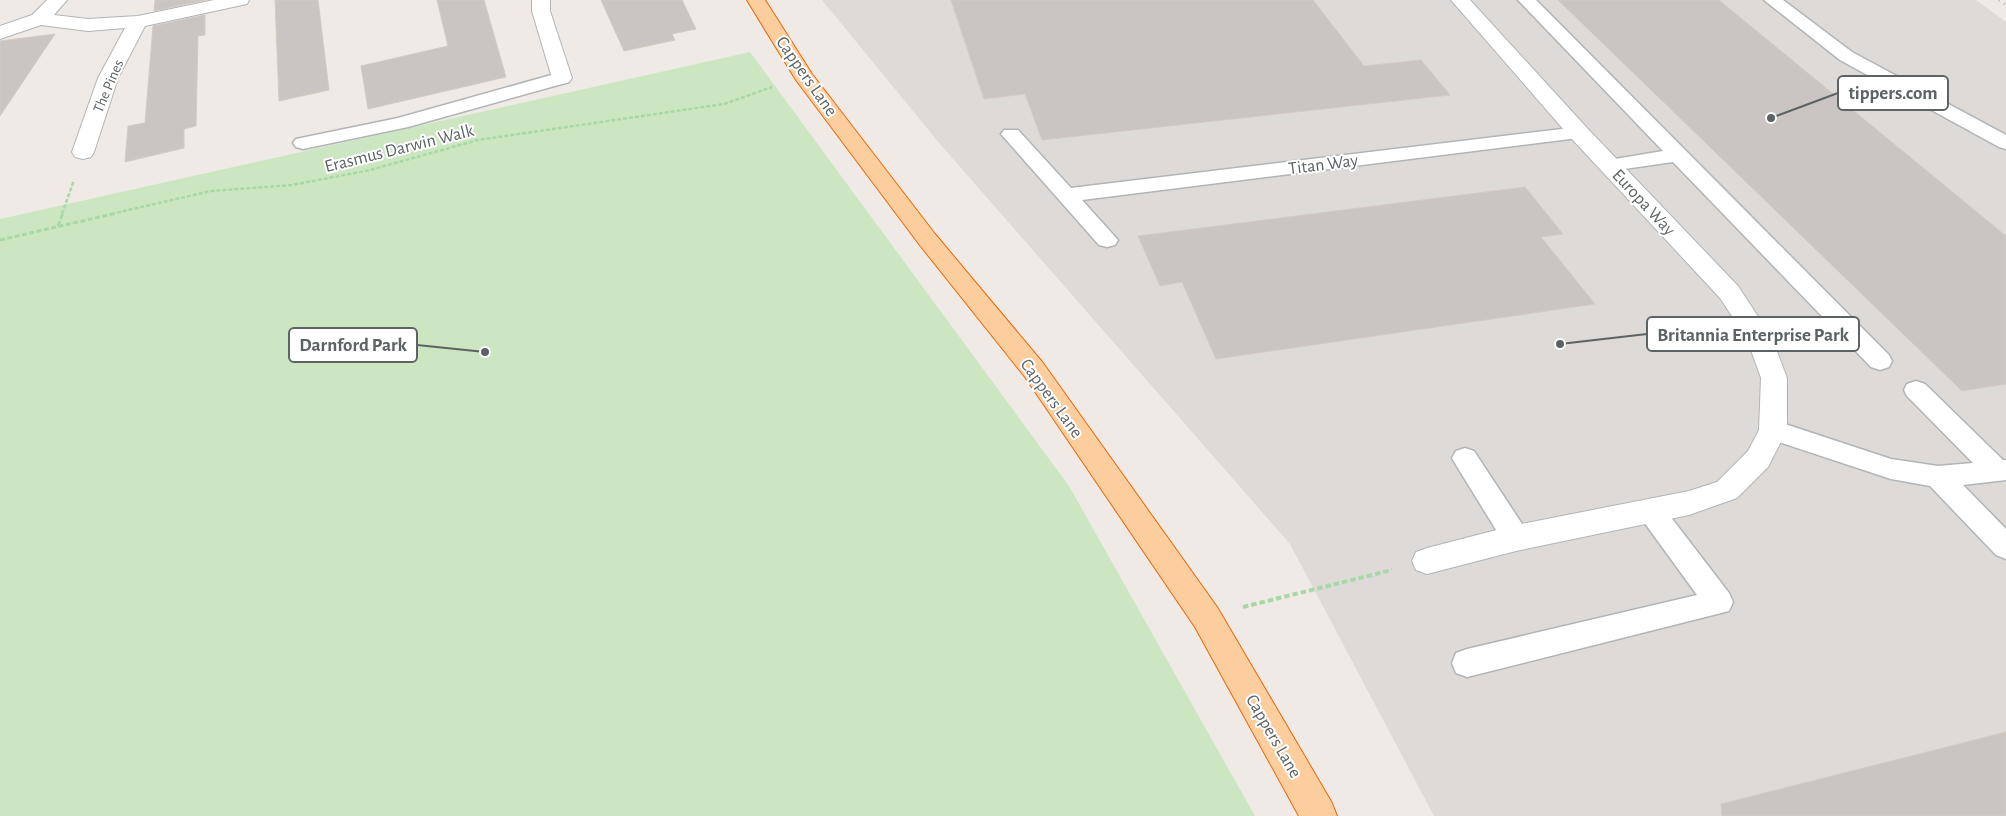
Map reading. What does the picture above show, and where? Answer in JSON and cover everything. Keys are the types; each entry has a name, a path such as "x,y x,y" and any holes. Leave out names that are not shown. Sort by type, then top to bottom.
{"highway":[{"name":"Cappers Lane","path":"756,0 803,76 927,239 1034,370 1206,617 1319,816"}],"street":[{"path":"0,33 39,19 58,0"},
{"path":"39,19 88,25 138,22 240,0"},
{"path":"541,0 540,11 562,78"},
{"name":"Europa Way","path":"1427,561 1516,538 1688,503 1727,490 1758,459 1773,430 1774,378 1759,338 1729,292 1579,133 1460,0"},
{"name":"The Pines","path":"83,152 108,78 138,22"}],"lane":[{"path":"1526,0 1880,361"},
{"path":"1772,0 1846,56 2006,143"},
{"path":"303,143 401,123 562,78"},
{"name":"Titan Way","path":"1068,195 1579,133"},
{"path":"1010,134 1068,195 1106,240"},
{"path":"1610,165 1679,156"},
{"path":"1916,390 2002,470"},
{"path":"1773,430 1891,469 1938,477 2002,470"},
{"path":"1465,458 1516,538"},
{"path":"1938,477 2006,547"},
{"path":"1468,663 1719,602 1650,511"}],"path":[{"name":"Erasmus Darwin Walk","path":"0,240 212,190 292,185 370,170 478,140 716,106 803,76"},
{"path":"58,226 83,152"},
{"path":"1206,617 1427,561"}],"shaded area":[{"path":"822,0 1976,0 2006,22 2006,816 1434,816 1290,544 940,144"}],"green space":[{"path":"750,52 1069,486 1255,816 0,816 0,219"}],"building":[{"path":"155,0 205,0 154,11"},
{"path":"275,0 318,0 329,90 279,101"},
{"path":"437,0 484,0 506,77 368,109 361,66 448,46"},
{"path":"601,0 682,0 696,29 672,34 675,40 624,51"},
{"path":"951,0 1313,0 1364,66 1421,60 1450,95 1042,140 1025,94 984,99"},
{"path":"1558,0 1719,0 2006,236 2006,384 1962,391"},
{"path":"205,15 205,35 198,36 196,126 184,129 184,148 125,162 128,126 145,123 153,26"},
{"path":"55,34 0,116 0,41"},
{"path":"1525,187 1563,234 1541,237 1595,304 1216,359 1182,282 1160,286 1138,236"},
{"path":"2006,732 2006,816 1722,816 1721,804"}],"railway":[{"path":"1999,0 2006,5"}],"place":[{"name":"tippers.com","path":"1771,118"},
{"name":"Britannia Enterprise Park","path":"1560,344"},
{"name":"Darnford Park","path":"485,352"}]}
